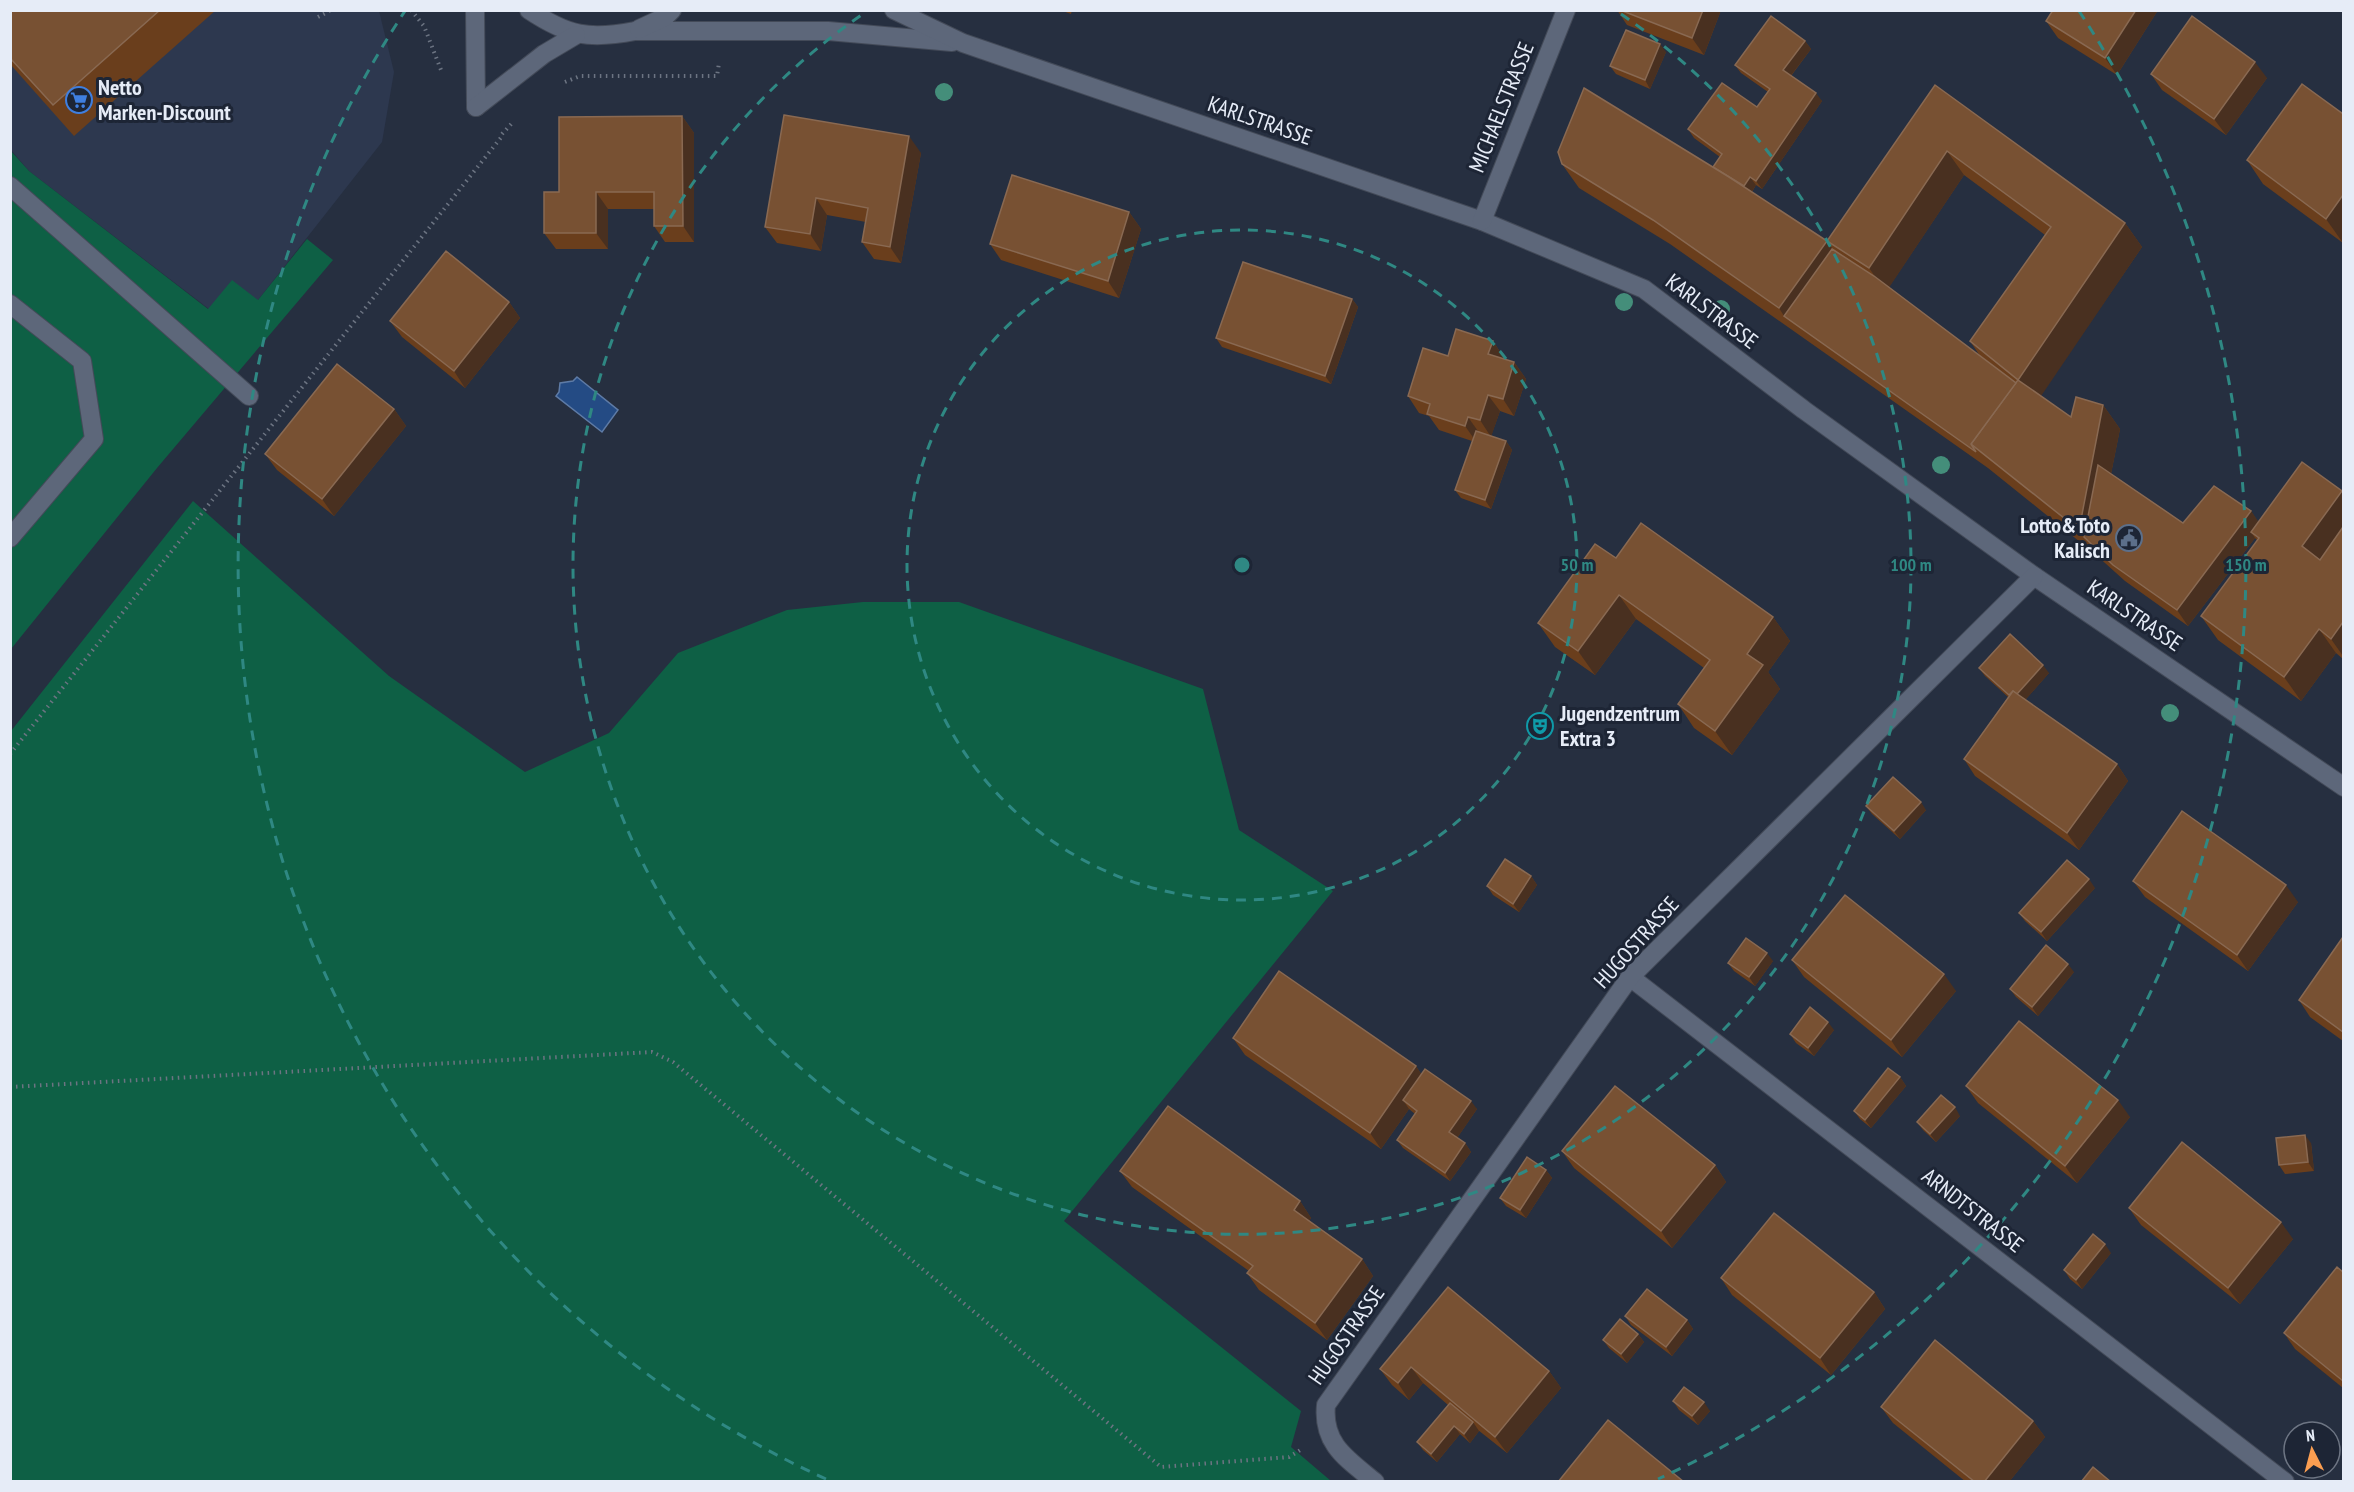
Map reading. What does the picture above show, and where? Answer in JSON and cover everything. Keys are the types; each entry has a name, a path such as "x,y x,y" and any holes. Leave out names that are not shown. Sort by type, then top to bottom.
{"street":[{"path":"475,10 476,106 544,54 576,34"},
{"name":"KARLSTRASSE","path":"529,10 551,25 576,34 606,37 635,31 828,31 963,43"},
{"name":"KARLSTRASSE","path":"635,31 665,17 672,10"},
{"name":"KARLSTRASSE","path":"894,10 963,43 1482,221 1644,289 1804,410 2034,576 2343,787"},
{"name":"MICHAELSTRASSE","path":"1482,221 1566,10"},
{"path":"10,186 249,396"},
{"path":"10,304 82,360 94,439 10,538"},
{"name":"HUGOSTRASSE","path":"1327,1430 1326,1405 1630,977 2034,576"},
{"name":"ARNDTSTRASSE","path":"1630,977 2285,1482"},
{"path":"1327,1430 1342,1455 1375,1482"}],"path":[{"path":"318,17 331,10"},
{"path":"10,754 502,135"},
{"path":"10,1087 652,1052 673,1062 1161,1467 1288,1457 1327,1430"}],"shaded area":[{"path":"10,11 379,11 394,72 382,142 258,300 209,309 29,171 11,150"}],"green space":[{"path":"10,150 29,171 208,309 232,280 258,300 307,239 333,260 157,468 11,649"},
{"path":"193,501 389,676 525,772 609,733 678,653 787,610 863,602 959,602 1203,689 1239,830 1333,891 1064,1221 1301,1411 1291,1447 1331,1481 11,1481 11,731"}],"water":[{"path":"577,377 618,410 602,432 556,396 560,383 573,381"}],"building":[{"path":"10,10 160,10 53,105 10,58"},
{"path":"1620,10 1703,10 1692,38"},
{"path":"2053,10 2136,10 2105,58 2046,21"},
{"path":"1771,16 1805,41 1783,70 1816,93 1756,181 1750,177 1744,186 1713,167 1722,154 1688,129 1722,83 1757,107 1770,89 1735,65"},
{"path":"2192,16 2255,62 2214,119 2151,74"},
{"path":"1626,30 1660,44 1645,80 1610,66"},
{"path":"2302,84 2343,114 2343,195 2326,219 2247,160"},
{"path":"1935,85 2125,223 2018,380 1970,341 2051,227 1947,151 1869,268 1827,241"},
{"path":"1584,88 1729,177 1827,241 1779,308 1653,220 1562,164 1558,152"},
{"path":"784,115 909,136 890,247 862,242 868,208 816,198 810,234 765,227"},
{"path":"682,116 683,226 654,226 654,192 596,192 596,233 544,233 544,192 559,192 559,117"},
{"path":"1012,175 1129,212 1108,281 990,244"},
{"path":"1832,249 1874,276 2016,383 1971,444 1976,452 1784,316"},
{"path":"446,251 509,302 454,371 390,321"},
{"path":"1243,262 1352,299 1325,376 1216,338"},
{"path":"1456,329 1493,341 1488,354 1514,362 1503,399 1488,395 1480,420 1468,417 1465,426 1427,414 1430,404 1408,396 1423,348 1448,356"},
{"path":"337,364 394,409 322,499 265,454"},
{"path":"2018,380 2071,417 2076,397 2103,405 2079,530 1971,444"},
{"path":"1476,431 1506,441 1485,500 1455,490"},
{"path":"2302,462 2342,491 2302,546 2320,560 2343,527 2343,622 2331,639 2319,629 2284,677 2201,616 2259,538 2251,532"},
{"path":"2098,465 2183,523 2214,486 2251,511 2177,610 2113,565 2084,537"},
{"path":"1641,523 1773,617 1747,654 1763,665 1715,731 1678,704 1710,660 1619,595 1578,651 1538,623 1595,544 1616,558"},
{"path":"2010,634 2043,665 2017,694 2013,691 2009,695 1979,668"},
{"path":"2013,691 2117,764 2067,833 1964,759"},
{"path":"1893,777 1921,802 1894,831 1866,806"},
{"path":"2182,811 2286,885 2237,955 2133,881"},
{"path":"1505,859 1531,876 1513,904 1487,886"},
{"path":"2067,860 2089,879 2041,932 2019,913"},
{"path":"1845,895 1944,974 1891,1040 1792,960"},
{"path":"2343,937 2343,1032 2299,1000"},
{"path":"1746,938 1767,953 1749,977 1728,963"},
{"path":"2046,945 2068,964 2032,1007 2010,989"},
{"path":"1279,971 1416,1066 1370,1133 1233,1038"},
{"path":"1810,1007 1828,1022 1808,1048 1790,1034"},
{"path":"2019,1021 2118,1100 2065,1166 1966,1086"},
{"path":"1888,1068 1900,1077 1865,1120 1854,1111"},
{"path":"1425,1069 1471,1101 1449,1132 1465,1143 1445,1173 1397,1140 1417,1111 1403,1100"},
{"path":"1615,1086 1715,1165 1661,1231 1562,1151"},
{"path":"1941,1095 1955,1107 1930,1134 1917,1122"},
{"path":"1168,1106 1300,1201 1294,1210 1362,1259 1315,1323 1247,1273 1253,1266 1120,1171"},
{"path":"2305,1135 2308,1162 2279,1165 2276,1138"},
{"path":"2182,1142 2281,1222 2228,1288 2129,1208"},
{"path":"1527,1157 1546,1170 1520,1210 1500,1198"},
{"path":"1774,1213 1874,1292 1820,1358 1721,1278"},
{"path":"2093,1234 2105,1244 2076,1280 2064,1270"},
{"path":"2337,1267 2343,1272 2343,1381 2284,1333"},
{"path":"1448,1287 1549,1371 1495,1437 1411,1367 1398,1383 1380,1369"},
{"path":"1647,1289 1687,1320 1666,1347 1625,1316"},
{"path":"1620,1319 1638,1334 1621,1354 1603,1340"},
{"path":"1935,1340 2033,1421 1984,1482 1975,1482 1881,1407"},
{"path":"1684,1387 1704,1402 1692,1416 1673,1401"},
{"path":"1450,1403 1473,1422 1464,1434 1454,1426 1431,1454 1417,1442"},
{"path":"1608,1420 1684,1482 1558,1482"},
{"path":"2093,1467 2111,1482 2081,1482"}],"place":[{"name":"Netto Marken-Discount","path":"79,100"},
{"name":"Lotto&Toto Kalisch","path":"2129,538"},
{"name":"Jugendzentrum Extra 3","path":"1540,726"}]}
